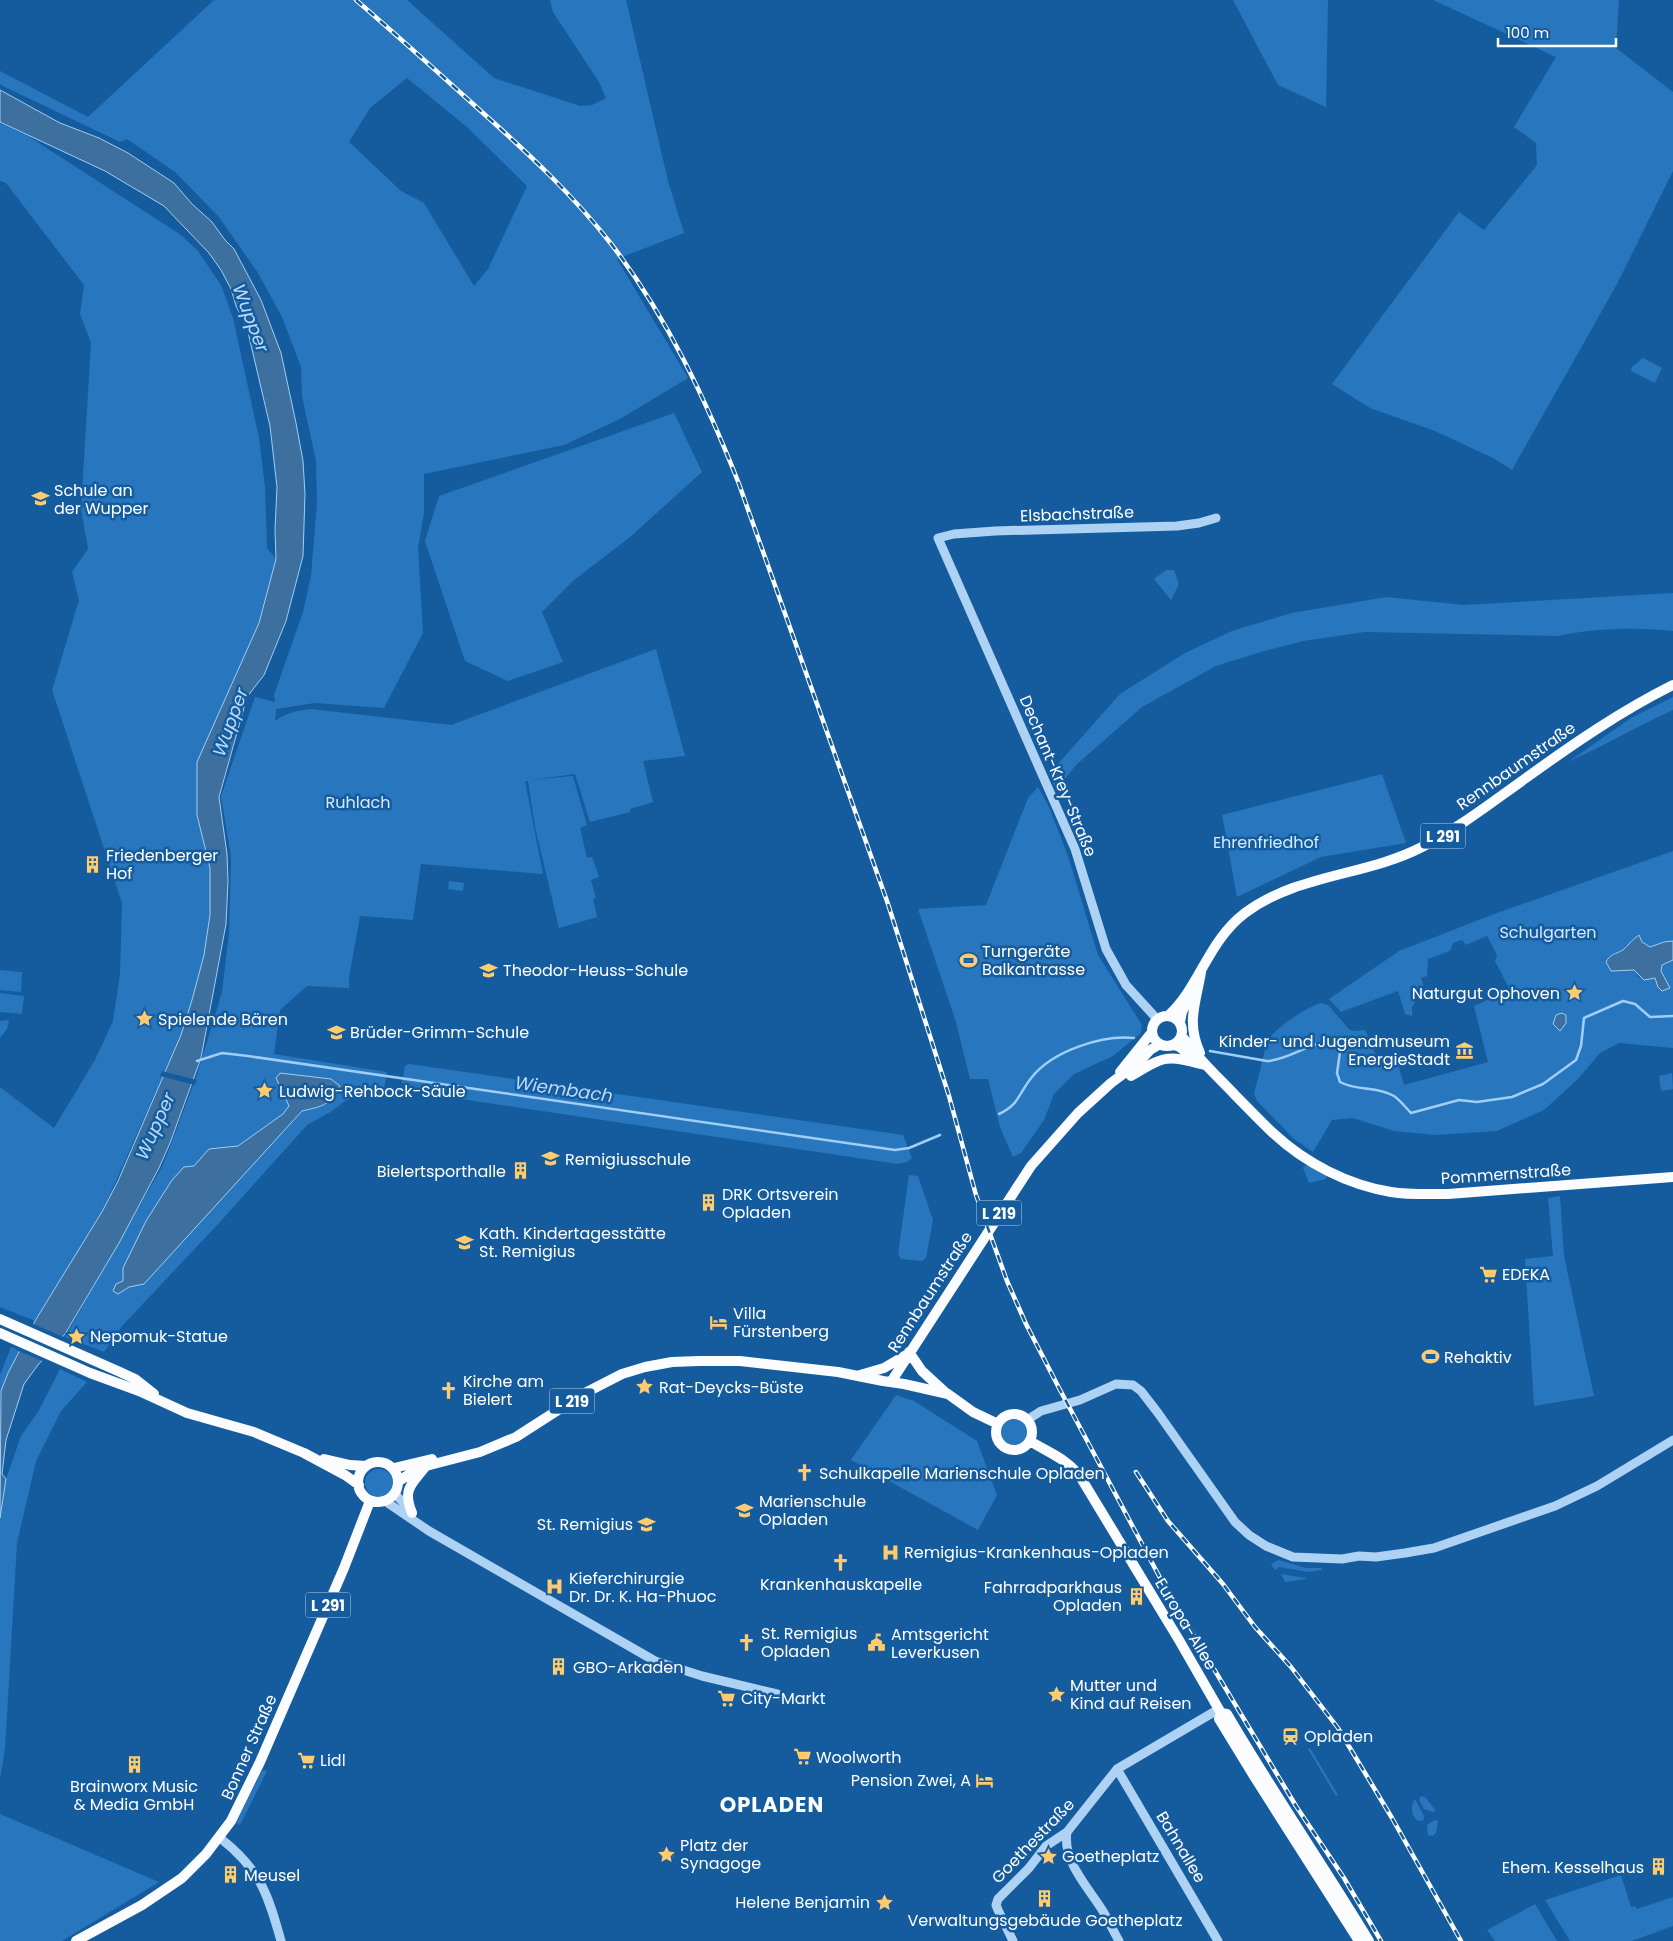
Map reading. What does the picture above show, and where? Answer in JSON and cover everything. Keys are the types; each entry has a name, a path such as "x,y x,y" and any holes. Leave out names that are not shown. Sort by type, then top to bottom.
{"main road":[{"name":"Rennbaumstraße","path":"1180,1022 1182,1012 1216,943 1239,918 1255,906 1282,892 1315,881 1376,866 1421,848 1444,836 1580,738 1673,685"},
{"path":"1202,969 1192,1022 1194,1040 1205,1065"},
{"name":"Rennbaumstraße","path":"1169,1015 1202,969"},
{"path":"1173,1045 1182,1036 1183,1030 1180,1022 1169,1015 1157,1019 1153,1025 1152,1032 1160,1044 1178,1046 1205,1065"},
{"name":"Rennbaumstraße","path":"1111,1083 1152,1032"},
{"path":"1182,1036 1205,1065"},
{"name":"Rennbaumstraße","path":"891,1382 1031,1166 1078,1113 1111,1083 1138,1063 1150,1050 1160,1044"},
{"name":"L 219","path":"1111,1083 1122,1081 1154,1062 1166,1058 1179,1058 1205,1065"},
{"name":"Pommernstraße","path":"1205,1065 1273,1134 1310,1160 1343,1178 1368,1187 1412,1194 1448,1194 1673,1177"},
{"name":"L 219","path":"0,1319 135,1380 160,1400"},
{"name":"L 219","path":"0,1333 187,1413 254,1432 304,1453 345,1474 359,1485 361,1493 370,1501"},
{"path":"909,1352 922,1371 948,1394 973,1412 998,1424"},
{"name":"L 219","path":"857,1376 884,1368 909,1352"},
{"name":"L 219","path":"399,1482 414,1471 426,1466 480,1452 516,1437 601,1384 645,1367 688,1361 729,1360 838,1372 891,1382"},
{"path":"891,1382 948,1394"},
{"path":"1012,1414 1017,1414 1027,1420 1033,1432 1030,1441 1022,1449 1011,1450 998,1440 996,1430 1002,1420 1012,1414"},
{"name":"Europa-Allee","path":"1030,1441 1074,1467 1220,1711 1226,1714 1369,1941"},
{"name":"L 219","path":"304,1453 331,1461 366,1466 380,1462 394,1468 435,1458 463,1457"},
{"path":"359,1485 358,1478 366,1466"},
{"path":"412,1512 407,1500 408,1491 426,1466"},
{"path":"370,1501 385,1501 395,1494 399,1482 394,1468"},
{"name":"Bonner Straße","path":"76,1941 142,1905 182,1878 206,1854 232,1821 260,1762 344,1568 370,1501"},
{"name":"Europa-Allee","path":"1220,1711 1219,1719 1256,1781 1359,1941"}],"street":[{"name":"Elsbachstraße","path":"938,538 954,534 978,532 1177,526 1216,518"},
{"name":"Dechant-Krey-Straße","path":"938,538 1075,849 1106,949 1126,985 1157,1019"},
{"path":"1027,1420 1040,1411 1071,1403 1116,1384 1133,1384 1158,1413 1235,1522 1249,1535 1280,1552 1293,1557 1319,1559 1342,1559 1359,1556 1376,1557 1434,1548 1555,1506 1597,1486 1673,1440"},
{"path":"395,1494 429,1531"},
{"path":"385,1501 429,1531 655,1660 702,1676 772,1693 784,1698"},
{"name":"Goethestraße","path":"1013,1941 996,1905 998,1899 1029,1868 1046,1846 1067,1832 1117,1769 1220,1711"},
{"name":"Bahnallee","path":"1117,1769 1218,1941"},
{"path":"1067,1832 1065,1841 1074,1870 1104,1913 1119,1941"},
{"path":"220,1838 236,1851 254,1871 267,1894 281,1941"}],"green space":[{"name":"Ruhlach","path":"214,0 407,0 494,78 580,106 592,105 606,98 599,82 553,12 550,0 626,0 668,181 684,233 617,259 688,378 620,419 564,445 424,474 424,513 418,548 423,633 384,708 315,703 276,709 275,721 292,712 311,709 451,725 656,649 685,756 643,761 653,802 630,809 630,812 590,822 575,774 531,780 573,776 587,825 580,828 587,858 592,857 599,877 591,880 596,898 593,899 597,917 559,928 535,827 528,781 525,781 543,874 421,864 413,920 360,916 349,977 349,988 307,986 280,1010 274,1054 387,1072 383,1094 358,1096 345,1101 332,1111 307,1125 220,1222 122,1326 104,1352 65,1337 163,1165 197,1075 222,992 229,933 231,857 221,796 255,697 275,702 274,695 303,612 311,576 317,503 316,461 302,396 301,367 282,317 258,273 219,217 175,172 127,139 120,142 5,87 0,84 0,71 88,117","holes":["407,78 468,128 527,186 488,269 474,286 424,203 401,191 349,142 370,108"]},
{"path":"1233,0 1328,0 1326,107 1278,85"},
{"path":"1433,0 1619,0 1616,48 1673,92 1673,171 1617,284 1512,470 1493,458 1435,431 1370,408 1332,384 1459,212 1484,230 1537,165 1536,143 1514,127 1556,57"},
{"path":"0,123 28,136 181,235 198,251 221,285 233,318 259,438 265,487 267,548 276,559 259,623 197,762 197,815 210,868 210,915 204,955 181,1035 103,1210 35,1321 0,1307 0,1087 54,1128 95,1060 113,1021 120,974 122,903 52,690 79,600 72,572 88,549 81,509 91,343 80,314 84,285 6,183 0,181"},
{"path":"1643,358 1662,368 1655,383 1631,371 1632,367"},
{"path":"674,413 702,472 629,538 574,580 542,612 563,662 508,681 465,661 425,541 439,496"},
{"path":"1166,570 1174,570 1179,584 1171,600 1154,579"},
{"path":"1673,593 1673,631 1615,629 1557,636 1365,632 1303,641 1264,651 1216,666 1142,707 1076,765 1056,790 1049,774 1120,694 1185,653 1232,631 1292,613 1386,597 1464,605"},
{"path":"1673,697 1673,710 1568,762 1631,718"},
{"name":"Ehrenfriedhof","path":"1382,774 1406,843 1321,857 1237,897 1222,815"},
{"path":"1038,787 1049,807 1068,856 1098,955 1142,1025 1141,1033 1113,1056 1074,1074 1054,1094 1044,1120 1021,1153 1013,1157 1000,1127 988,1079 970,1079 956,1022 918,909 986,905 1028,798"},
{"name":"Schulgarten","path":"1673,851 1673,941 1664,942 1650,948 1642,942 1638,935 1623,950 1611,956 1606,962 1611,971 1634,970 1639,977 1655,978 1658,987 1670,988 1660,971 1662,965 1673,960 1673,1048 1619,1043 1600,1053 1578,1079 1544,1110 1497,1131 1435,1135 1394,1131 1353,1118 1332,1120 1313,1152 1294,1139 1257,1101 1254,1094 1255,1089 1270,1037 1282,1025 1320,1003 1328,1005 1350,1030 1365,1030 1368,1036 1362,1038 1366,1048 1372,1047 1378,1060 1396,1056 1404,1085 1488,1062 1474,1006 1510,990 1495,961 1497,955 1487,936 1466,945 1462,940 1453,943 1450,951 1428,959 1427,976 1421,978 1424,987 1412,1007 1412,1016 1405,1014 1398,991 1341,1012 1329,999 1399,951 1494,914"},
{"path":"449,881 464,883 463,891 448,889"},
{"path":"0,970 22,972 21,992 0,990"},
{"path":"0,993 24,996 22,1014 0,1012"},
{"path":"9,1020 7,1029 0,1038 0,1021"},
{"path":"409,1064 903,1135 912,1158 907,1162 898,1164 407,1091 402,1082 405,1066"},
{"path":"1672,1073 1673,1089 1661,1091 1659,1076"},
{"path":"1308,1165 1326,1176 1326,1179 1309,1183 1303,1168"},
{"path":"909,1175 918,1176 933,1220 926,1258 922,1261 901,1259 898,1254"},
{"path":"1560,1196 1564,1256 1594,1396 1534,1406 1525,1259 1553,1256 1548,1198"},
{"path":"11,1347 19,1350 0,1393 0,1375"},
{"path":"60,1369 87,1382 61,1411 36,1461 17,1543 5,1749 0,1779 0,1518 6,1479 21,1436 38,1412"},
{"path":"896,1395 914,1401 977,1441 997,1495 978,1530 851,1460"},
{"path":"1014,1419 1023,1423 1027,1432 1023,1441 1014,1445 1005,1441 1001,1432 1005,1423"},
{"path":"379,1469 389,1473 393,1483 389,1493 379,1497 369,1493 365,1483 369,1473"},
{"path":"1279,1560 1306,1568 1322,1568 1322,1570 1309,1572 1279,1567 1275,1570 1271,1564"},
{"path":"1281,1574 1306,1578 1306,1579 1285,1582"},
{"path":"1100,1681 1106,1685 1089,1694 1085,1691"},
{"path":"1310,1748 1338,1795 1336,1796 1308,1749"},
{"path":"262,1771 267,1771 240,1825 236,1823"},
{"path":"1421,1796 1426,1798 1436,1811 1424,1809 1419,1800"},
{"path":"1415,1799 1424,1816 1423,1821 1417,1820 1412,1812 1412,1804"},
{"path":"0,1814 159,1882 62,1941 0,1941"},
{"path":"1438,1820 1436,1833 1432,1836 1428,1835 1427,1825"},
{"path":"662,1847 672,1852 675,1856 668,1862 666,1861"},
{"path":"1621,1875 1631,1907 1635,1906 1637,1909 1673,1897 1673,1926 1632,1941 1570,1941 1545,1900"},
{"path":"1535,1904 1557,1941 1495,1941 1487,1930"}],"water":[{"name":"Wupper","path":"0,90 60,123 99,138 128,153 174,183 192,204 212,222 234,249 261,300 281,353 303,461 305,494 303,556 286,621 264,675 247,697 219,797 227,854 226,924 201,1058 159,1168 119,1243 65,1334 24,1384 6,1440 2,1474 6,1479 0,1518 1,1391 8,1373 35,1321 103,1210 118,1181 181,1035 192,1000 204,955 210,915 210,868 197,815 197,762 259,623 276,559 277,487 270,426 247,328 221,270 209,253 164,206 105,171 0,122"},
{"path":"1639,935 1642,942 1650,947 1673,941 1673,960 1662,965 1661,971 1670,988 1662,991 1658,987 1655,978 1644,980 1634,970 1611,971 1606,962 1608,959 1623,950"},
{"path":"1562,1013 1566,1015 1566,1023 1560,1031 1553,1024 1556,1015"},
{"path":"280,1073 331,1079 340,1086 332,1098 325,1104 302,1111 144,1284 129,1287 118,1294 113,1291 116,1284 123,1281 123,1268 146,1221 172,1180 184,1167 194,1166 209,1149 238,1146 283,1114 289,1106 276,1078"}],"pier":[{"path":"162,1071 197,1080 195,1085 160,1076"},
{"path":"31,1323 66,1338 45,1362 16,1350"}],"waterway":[{"name":"Wiembach","path":"1210,1051 1267,1061 1283,1058 1315,1045 1327,1043 1340,1052 1337,1073 1340,1082 1353,1087 1374,1090 1394,1096 1411,1113 1459,1100 1477,1102 1512,1097 1543,1084 1576,1060 1581,1046 1584,1018 1623,1001 1635,1004 1650,1017 1673,1016"},
{"name":"Wiembach","path":"999,1114 1015,1102 1027,1083 1041,1068 1065,1052 1107,1039 1134,1038"},
{"name":"Wiembach","path":"197,1061 222,1053 248,1056 895,1150 909,1148 940,1135"}],"railway":[{"path":"356,0 517,144 582,209 632,272 684,360 713,421 739,484 888,904 949,1096 976,1195 1007,1281 1026,1324 1059,1388 1166,1589 1296,1806 1344,1878 1381,1941"},
{"path":"1136,1472 1168,1521 1223,1584 1255,1627 1291,1667 1338,1728 1392,1818 1461,1941"}],"place":[{"name":"Schule an der Wupper","path":"40,499"},
{"name":"Friedenberger Hof","path":"92,864"},
{"name":"Turngeräte Balkantrasse","path":"968,960"},
{"name":"Theodor-Heuss-Schule","path":"489,970"},
{"name":"Naturgut Ophoven","path":"1574,993"},
{"name":"Spielende Bären","path":"144,1019"},
{"name":"Brüder-Grimm-Schule","path":"336,1032"},
{"name":"Kinder- und Jugendmuseum EnergieStadt","path":"1464,1050"},
{"name":"Ludwig-Rehbock-Säule","path":"265,1091"},
{"name":"Remigiusschule","path":"551,1159"},
{"name":"Bielertsporthalle","path":"520,1171"},
{"name":"DRK Ortsverein Opladen","path":"708,1203"},
{"name":"Kath. Kindertagesstätte St. Remigius","path":"465,1242"},
{"name":"EDEKA","path":"1488,1274"},
{"name":"Villa Fürstenberg","path":"719,1322"},
{"name":"Nepomuk-Statue","path":"76,1336"},
{"name":"Rehaktiv","path":"1430,1357"},
{"name":"Rat-Deycks-Büste","path":"645,1387"},
{"name":"Kirche am Bielert","path":"449,1390"},
{"name":"Schulkapelle Marienschule Opladen","path":"805,1473"},
{"name":"Marienschule Opladen","path":"745,1510"},
{"name":"St. Remigius","path":"647,1524"},
{"name":"Remigius-Krankenhaus-Opladen","path":"890,1552"},
{"name":"Krankenhauskapelle","path":"841,1562"},
{"name":"Kieferchirurgie Dr. Dr. K. Ha-Phuoc","path":"555,1587"},
{"name":"Fahrradparkhaus Opladen","path":"1136,1596"},
{"name":"St. Remigius Opladen","path":"747,1642"},
{"name":"Amtsgericht Leverkusen","path":"877,1643"},
{"name":"GBO-Arkaden","path":"559,1667"},
{"name":"Mutter und Kind auf Reisen","path":"1056,1694"},
{"name":"City-Markt","path":"727,1698"},
{"name":"Opladen","path":"1290,1736"},
{"name":"Woolworth","path":"802,1757"},
{"name":"Lidl","path":"306,1760"},
{"name":"Brainworx Music & Media GmbH","path":"134,1764"},
{"name":"Pension Zwei, A","path":"985,1780"},
{"name":"Platz der Synagoge","path":"666,1854"},
{"name":"Goetheplatz","path":"1048,1856"},
{"name":"Ehem. Kesselhaus","path":"1658,1867"},
{"name":"Meusel","path":"230,1875"},
{"name":"Verwaltungsgebäude Goetheplatz","path":"1045,1899"},
{"name":"Helene Benjamin","path":"884,1902"}],"district":[{"name":"OPLADEN","path":"772,1804"}]}
